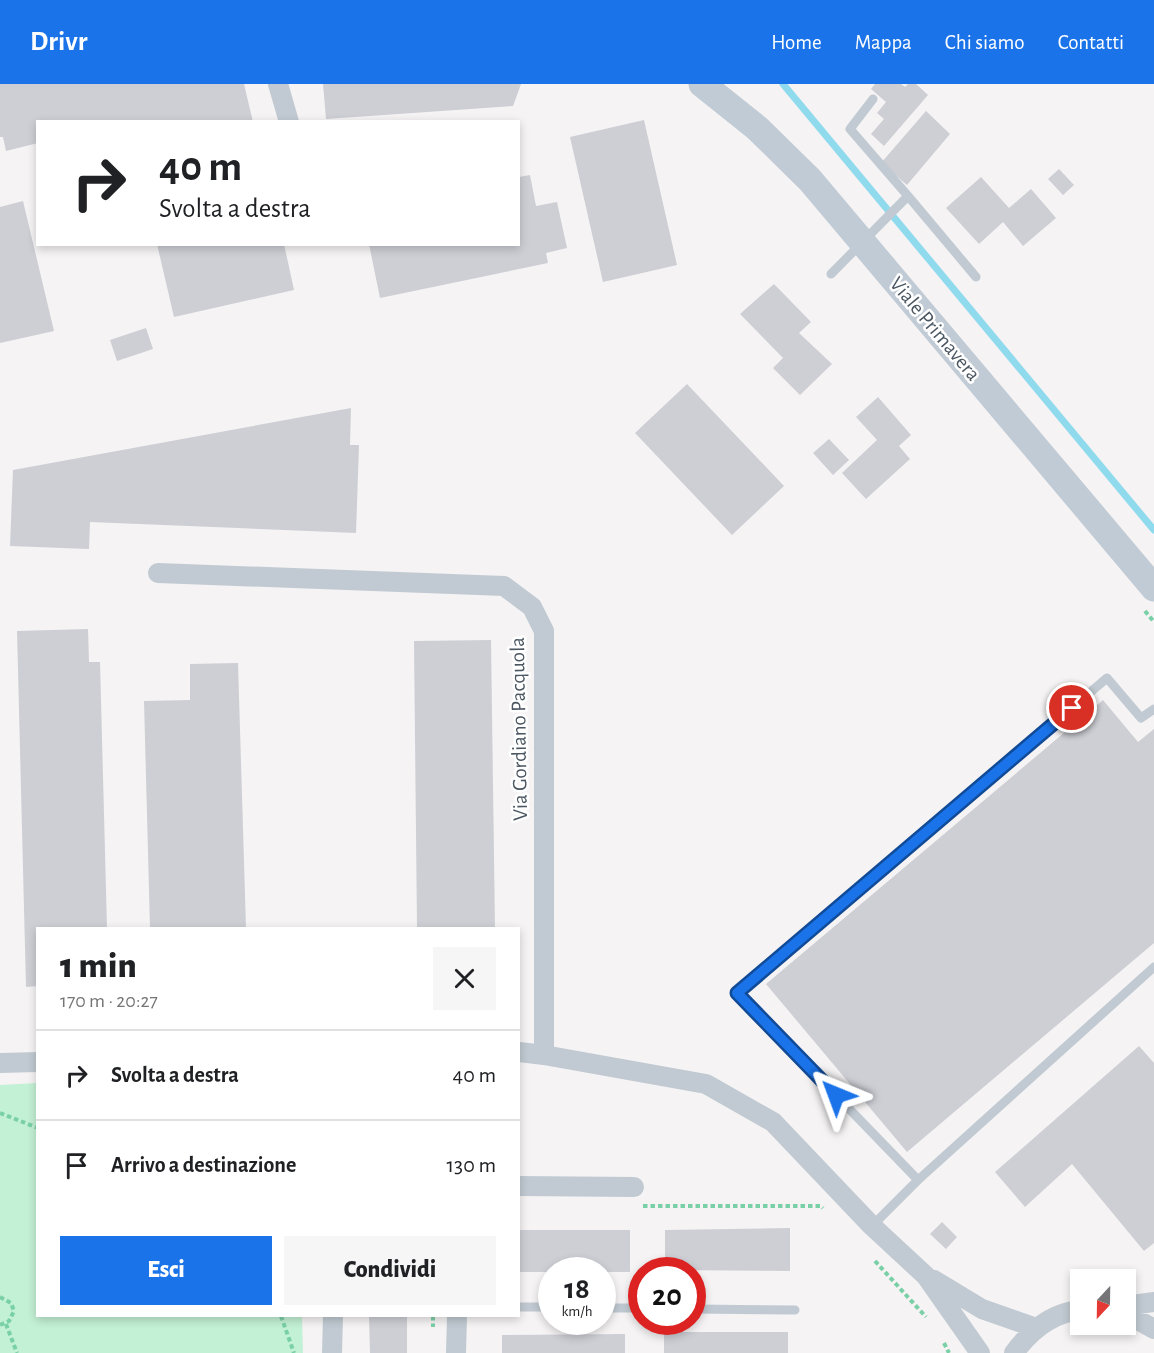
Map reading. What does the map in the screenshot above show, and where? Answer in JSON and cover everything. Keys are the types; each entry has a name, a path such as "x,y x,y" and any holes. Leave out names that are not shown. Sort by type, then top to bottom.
{"main road":[{"name":"Viale Primavera","path":"702,84 757,128 868,237 1154,588"}],"street":[{"path":"278,84 288,120"},
{"name":"Via Gordiano Pacquola","path":"158,573 504,585 532,607 544,631 544,1054"},
{"path":"520,1052 544,1054 706,1084 772,1122 872,1226 926,1276 980,1353"},
{"path":"0,1063 36,1062"},
{"path":"520,1186 634,1197"},
{"path":"926,1276 982,1309 1036,1328"},
{"path":"1136,1304 1154,1302"},
{"path":"1014,1353 1036,1328 1059,1315 1070,1312"},
{"path":"332,1353 333,1317"},
{"path":"456,1353 457,1317"},
{"path":"1136,1319 1154,1329"}],"lane":[{"path":"873,99 850,129 905,199 976,277"},
{"path":"831,274 905,199"},
{"path":"918,1180 737,993 1107,678 1141,718 1154,709"},
{"path":"872,1226 918,1180 1154,967"},
{"path":"520,1307 538,1307"},
{"path":"706,1309 795,1310"}],"path":[{"path":"0,1113 36,1127"},
{"path":"634,1197 821,1206"},
{"path":"894,1281 932,1326"},
{"path":"0,1297 8,1300 13,1308 11,1319 6,1324 0,1325"},
{"path":"280,1317 294,1353"},
{"path":"6,1324 17,1353"},
{"path":"943,1340 949,1353"}],"green space":[{"path":"36,1083 36,1317 302,1317 303,1353 0,1353 0,1085"}],"building":[{"path":"0,84 244,84 253,120 36,120 36,144 6,151 3,137 0,137"},
{"path":"323,84 521,84 513,106 326,119"},
{"path":"875,84 901,84 905,87 908,84 916,84 928,95 884,146 871,134 884,119 877,113 886,102 871,89"},
{"path":"926,111 950,134 907,185 881,163"},
{"path":"644,120 677,265 603,282 570,137"},
{"path":"1059,169 1074,185 1063,195 1048,179"},
{"path":"530,175 536,206 557,202 567,248 546,253 548,263 380,298 369,246 520,246 520,177"},
{"path":"981,177 1009,208 1031,189 1056,218 1023,246 1003,222 979,244 946,208"},
{"path":"23,201 54,331 0,343 0,207"},
{"path":"157,246 284,246 294,290 174,317"},
{"path":"774,284 811,322 799,333 832,364 800,395 773,368 783,358 740,314"},
{"path":"146,328 153,349 117,361 110,340"},
{"path":"687,384 784,486 732,535 635,433"},
{"path":"878,397 911,435 899,446 910,459 866,499 842,473 877,440 856,417"},
{"path":"351,408 350,445 359,445 356,533 90,522 89,549 10,546 13,470"},
{"path":"829,439 849,460 833,475 813,453"},
{"path":"88,629 89,662 100,662 107,927 36,927 36,986 26,987 17,631"},
{"path":"491,640 495,927 417,927 414,641"},
{"path":"238,663 246,927 150,927 144,701 190,700 190,664"},
{"path":"1103,700 1138,742 1154,729 1154,943 907,1152 766,984"},
{"path":"1139,1046 1154,1063 1154,1243 1144,1251 1072,1164 1025,1207 995,1172"},
{"path":"942,1222 957,1237 946,1249 930,1234"},
{"path":"790,1228 790,1271 706,1270 706,1257 665,1257 665,1230"},
{"path":"520,1230 630,1230 628,1272 616,1272 616,1257 538,1257 538,1272 520,1272"},
{"path":"369,1317 407,1317 407,1353 370,1353"},
{"path":"706,1332 788,1332 788,1353 664,1353 664,1335 706,1335"},
{"path":"625,1334 625,1353 502,1353 502,1335"}],"waterway":[{"path":"783,84 1154,530"}],"route":[{"path":"836,1095 737,993 1072,708"}]}
